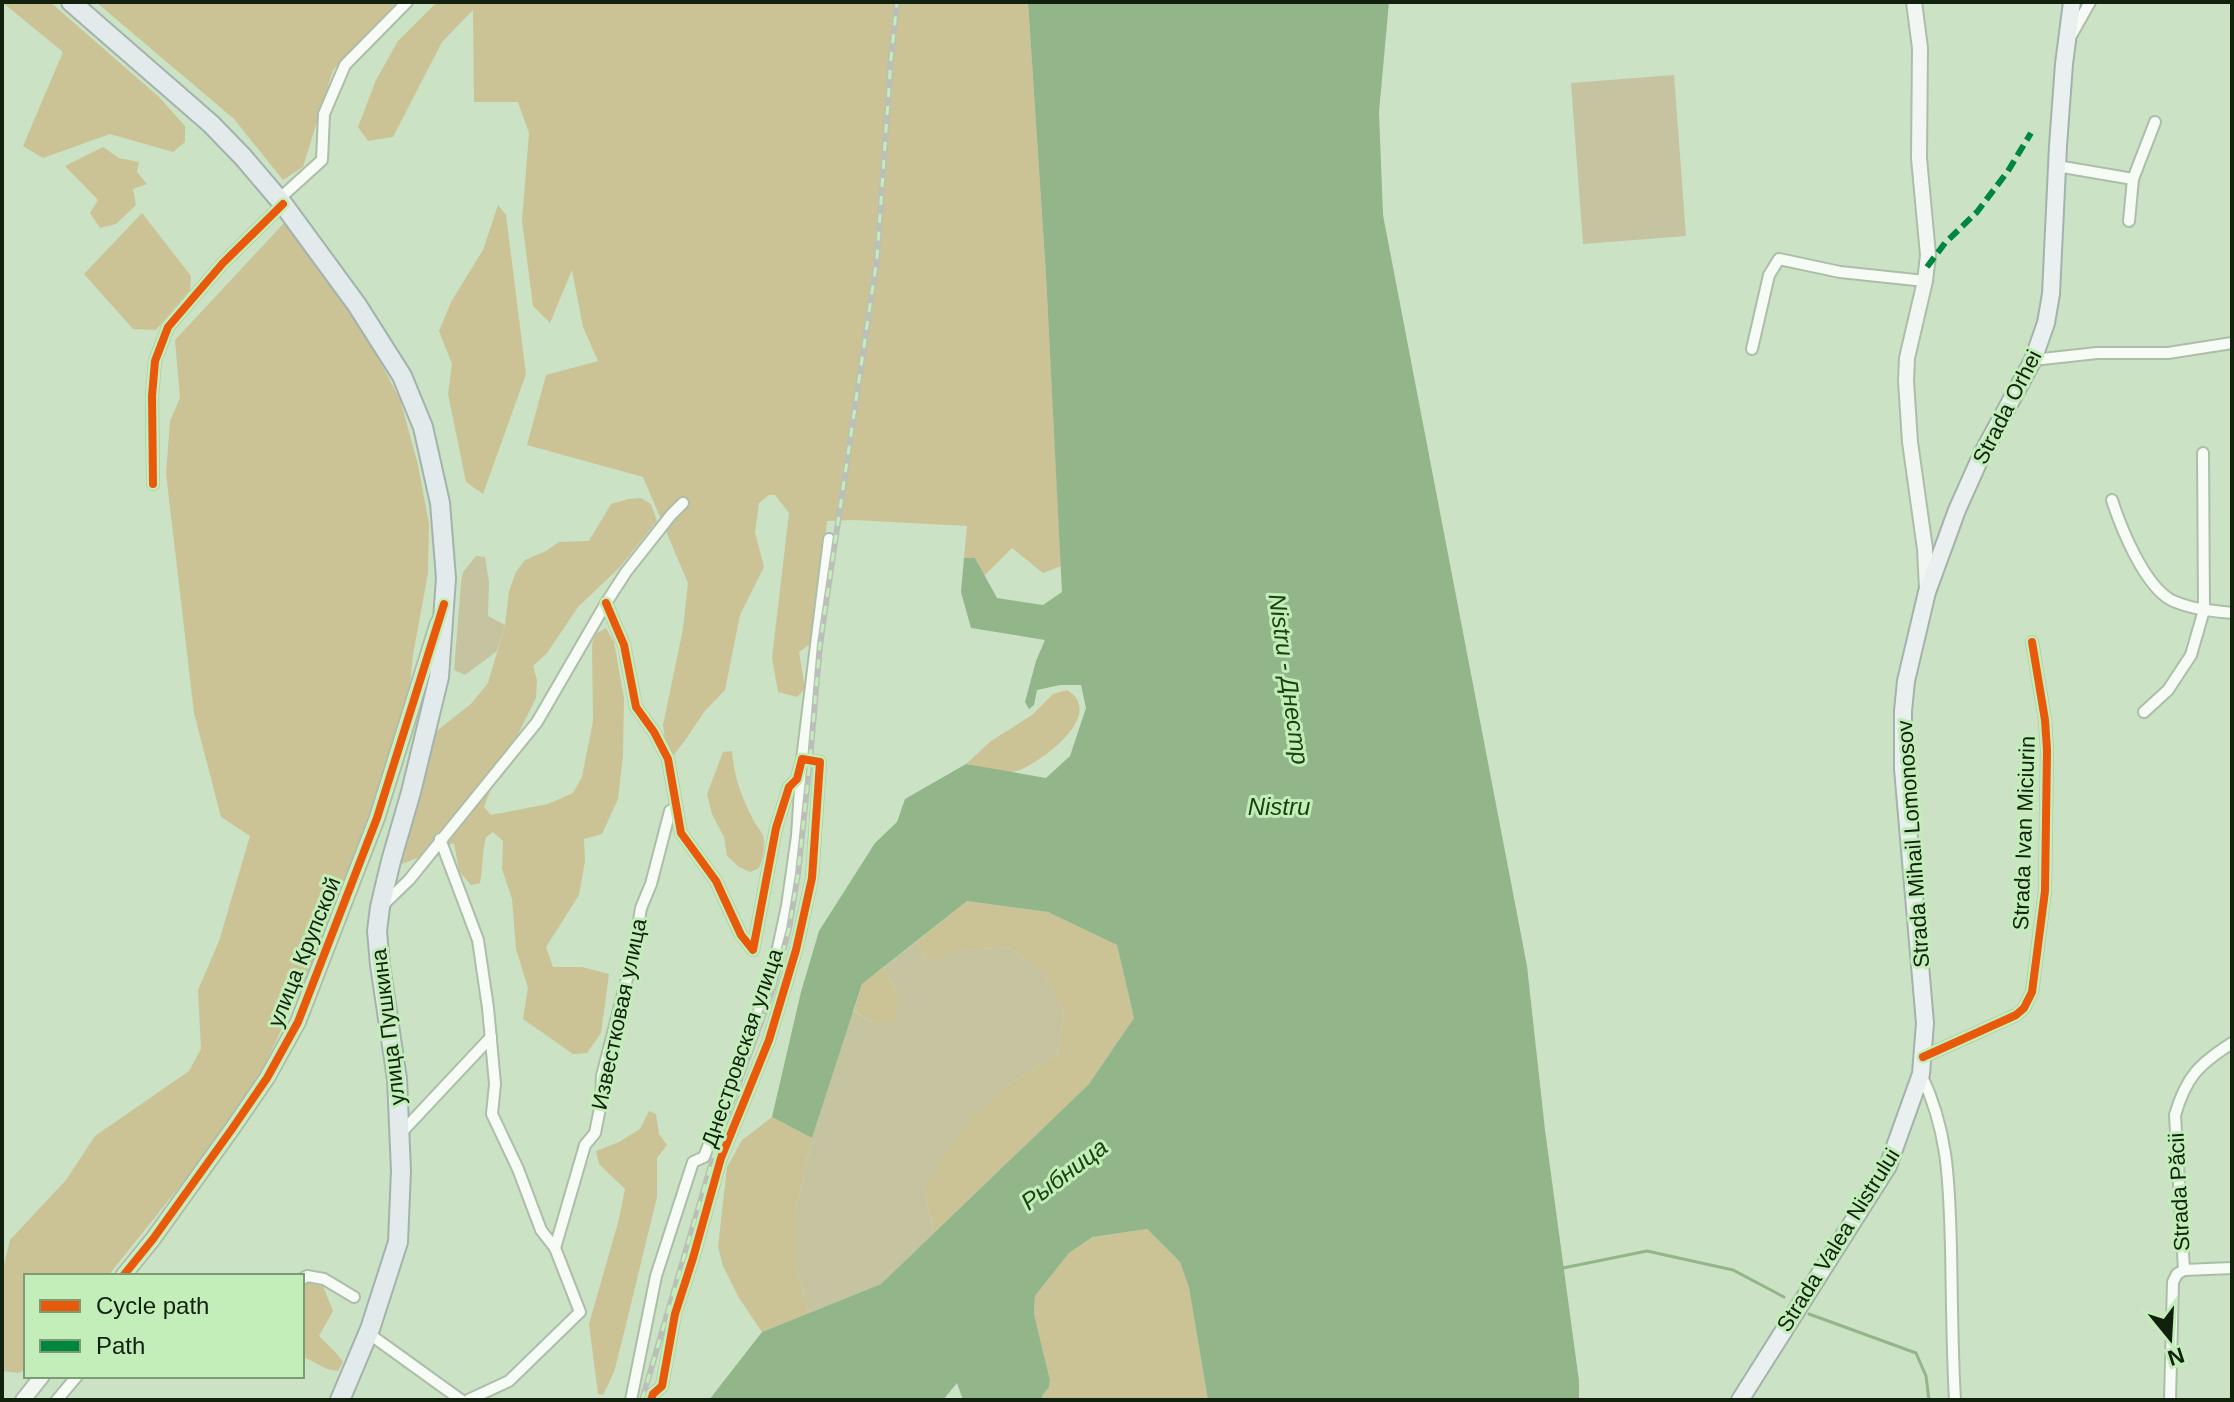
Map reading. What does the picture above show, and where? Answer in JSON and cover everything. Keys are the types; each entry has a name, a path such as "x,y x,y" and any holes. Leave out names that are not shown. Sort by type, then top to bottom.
{"highway":[{"name":"улица Пушкина","path":"71,2 211,124 243,157 281,202 357,305 402,376 423,427 440,503 445,547 443,653 380,907 377,944 392,1037 400,1134 398,1242 368,1333 340,1400"}],"main road":[{"name":"Strada Orhei","path":"1927,592 1967,486 2033,360 2046,323 2051,294 2066,42 2072,2"},
{"name":"Strada Mihail Lomonosov","path":"1922,1066 1925,1023 1923,979 1902,732 1906,681 1927,592"},
{"name":"Strada Valea Nistrului","path":"1740,1400 1888,1166 1922,1066"}],"street":[{"path":"153,484 152,396 155,361 168,327 223,263 322,160 324,114 345,65 407,2"},
{"name":"Strada Mihail Lomonosov","path":"1914,2 1920,48 1919,158 1928,240 1925,281 1910,339 1906,381 1927,592"},
{"name":"Strada Orhei","path":"2066,42 2090,2"},
{"path":"2129,221 2133,179 2155,122"},
{"path":"2057,166 2133,179"},
{"path":"1752,349 1769,275 1779,259 1840,272 1925,281"},
{"path":"2033,360 2097,353 2168,353 2232,343"},
{"path":"2144,712 2168,690 2191,655 2204,610 2203,453"},
{"path":"2112,500 2130,547 2149,578 2169,599 2204,610 2232,613"},
{"path":"380,907 409,880 537,722 626,572 683,503"},
{"name":"Днестровская улица","path":"631,1400 656,1276 693,1162 704,1157 773,971 795,850 802,759 829,539"},
{"path":"606,603 624,645 636,707 668,759 681,833 716,881 741,935 753,950 776,828 789,787 797,779 802,759 820,762 812,878 796,950 769,1040 721,1158 675,1314 662,1386 651,1400"},
{"name":"улица Крупской","path":"125,1274 232,1129 267,1078 298,1022 377,818 444,604"},
{"name":"Strada Ivan Miciurin","path":"1922,1066 2016,1015 2024,1008 2032,992 2045,891 2047,750 2032,642"},
{"name":"Известковая улица","path":"555,1248 585,1145 595,1133 602,1076 634,951 641,908 651,884 670,811 676,807"},
{"path":"440,839 478,940 495,1084 492,1114 518,1169 541,1230 555,1248 580,1312 509,1381 468,1400"},
{"path":"400,1134 491,1037"},
{"name":"Strada Păcii","path":"2184,1270 2175,1115 2191,1075 2232,1043"},
{"name":"Strada Mihail Lomonosov","path":"1922,1066 1940,1122 1950,1187 1955,1400"},
{"name":"Strada Păcii","path":"2170,1400 2173,1282 2177,1274 2184,1270 2232,1268"},
{"path":"304,1278 324,1279 354,1297"},
{"path":"368,1333 461,1400"},
{"path":"23,1400 40,1378"},
{"path":"57,1400 75,1378"}],"shaded area":[{"path":"2,2 50,2 159,97 185,126 185,142 173,152 110,134 43,158 23,146 63,52"},
{"path":"96,2 397,2 333,70 303,167 283,180 234,119"},
{"path":"437,2 1028,2 1061,566 1043,573 1012,548 984,576 975,558 964,558 967,526 827,521 814,635 810,644 799,652 805,689 797,697 778,692 772,658 789,513 775,495 769,495 759,503 755,533 764,567 740,615 725,690 704,712 673,756 665,740 663,725 683,629 688,583 643,477 527,445 546,375 598,361 583,327 572,270 550,323 533,306 522,221 529,133 518,102 474,102 473,10 442,42 393,137 368,141 358,127 376,80 398,41"},
{"path":"1674,75 1686,236 1583,244 1571,83"},
{"path":"103,147 119,158 139,162 137,172 147,184 133,189 136,205 116,224 100,228 90,213 98,200 65,166"},
{"path":"498,205 506,215 526,374 483,494 466,482 448,394 452,364 439,331 451,302 483,250"},
{"path":"142,213 191,276 190,290 156,330 133,329 84,274"},
{"path":"284,223 358,321 400,399 418,465 429,524 428,573 413,655 407,714 317,953 264,1067 216,1141 110,1274 24,1274 24,1371 2,1371 2,1273 10,1240 66,1180 95,1136 189,1071 201,1049 198,990 219,941 250,836 221,817 194,713 166,473 170,421 180,398 175,340"},
{"path":"641,498 651,504 657,521 619,568 578,607 547,653 533,666 537,680 536,698 484,807 491,815 548,804 573,793 582,777 593,721 592,645 595,634 606,628 614,642 624,698 618,799 602,834 584,839 585,861 579,895 546,947 553,967 582,967 609,974 601,1033 587,1053 573,1054 523,1019 528,988 516,949 512,899 502,869 503,841 493,832 486,837 480,883 471,885 459,871 454,843 402,864 400,854 412,824 431,739 471,704 488,683 516,572 525,560 559,542 589,541 611,504"},
{"path":"476,556 485,557 489,582 488,616 505,625 497,651 465,675 454,670 461,583 463,572"},
{"path":"1067,690 1077,700 1079,712 1075,724 1041,758 1012,772 966,764 991,741 1032,715 1053,694"},
{"path":"732,751 742,794 764,840 759,868 750,872 727,856 724,837 712,814 707,794 723,752"},
{"path":"967,901 1048,912 1117,945 1134,1018 1089,1084 934,1233 924,1188 967,1121 1005,1087 1058,1054 1064,1012 1043,972 1008,947 956,951 927,963 917,941"},
{"path":"917,941 927,963 955,951 1008,947 1043,972 1064,1012 1058,1054 1005,1087 924,1188 934,1233 881,1284 809,1313 795,1266 795,1215 812,1138 853,1011 876,1024 898,995 884,967"},
{"path":"884,967 898,995 895,1021 876,1024 854,1011 862,984"},
{"path":"649,1111 656,1114 659,1134 667,1145 657,1158 657,1197 614,1372 603,1395 598,1394 589,1324 625,1189 599,1164 596,1151 640,1129"},
{"path":"772,1117 812,1138 795,1215 795,1266 809,1313 762,1332 739,1298 723,1266 718,1247 727,1167 742,1140"},
{"path":"1147,1229 1180,1262 1189,1288 1208,1400 1043,1400 1050,1380 1034,1314 1035,1296 1069,1253 1094,1237"},
{"path":"304,1284 323,1286 333,1311 319,1336 343,1362 338,1371 304,1357"}],"water":[{"name":"Nistru","path":"1028,2 1389,2 1379,112 1383,215 1527,966 1579,1400 1208,1400 1189,1288 1180,1262 1147,1229 1093,1237 1069,1253 1035,1296 1034,1314 1050,1380 1043,1400 963,1400 957,1383 943,1400 709,1400 762,1332 881,1284 1089,1084 1134,1018 1117,945 1048,912 967,901 862,984 812,1138 772,1117 801,992 819,931 875,843 897,822 905,799 966,764 1046,778 1070,756 1086,708 1081,685 1060,685 1037,690 1034,705 1029,709 1025,702 1045,640 971,628 961,592 964,558 975,558 997,598 1043,605 1062,592"}],"waterway":[{"path":"1563,1268 1647,1251 1733,1270 1784,1297"},
{"path":"1809,1314 1916,1353 1926,1376 1929,1400"}],"railway":[{"path":"642,1400 718,1141 773,989 789,929 798,874 820,644 877,258 897,2"}],"marked path":[{"path":"1927,267 1945,243 1977,212 2008,171 2031,133"}],"cycle path":[{"path":"153,484 152,396 155,361 168,327 223,263 283,204"},
{"path":"606,603 624,645 636,707 668,759 681,833 716,881 741,935 753,950 776,828 789,787 797,779 802,759 820,762 812,878 796,950 769,1040 721,1158 675,1314 662,1386 651,1400"},
{"path":"125,1274 232,1129 267,1078 298,1022 377,818 444,604"},
{"path":"1923,1057 2016,1015 2024,1008 2032,992 2045,891 2047,750 2032,642"}],"water label":[{"name":"Nistru - Днестр","path":"1289,679"},
{"name":"Рыбница","path":"1064,1174"}]}
